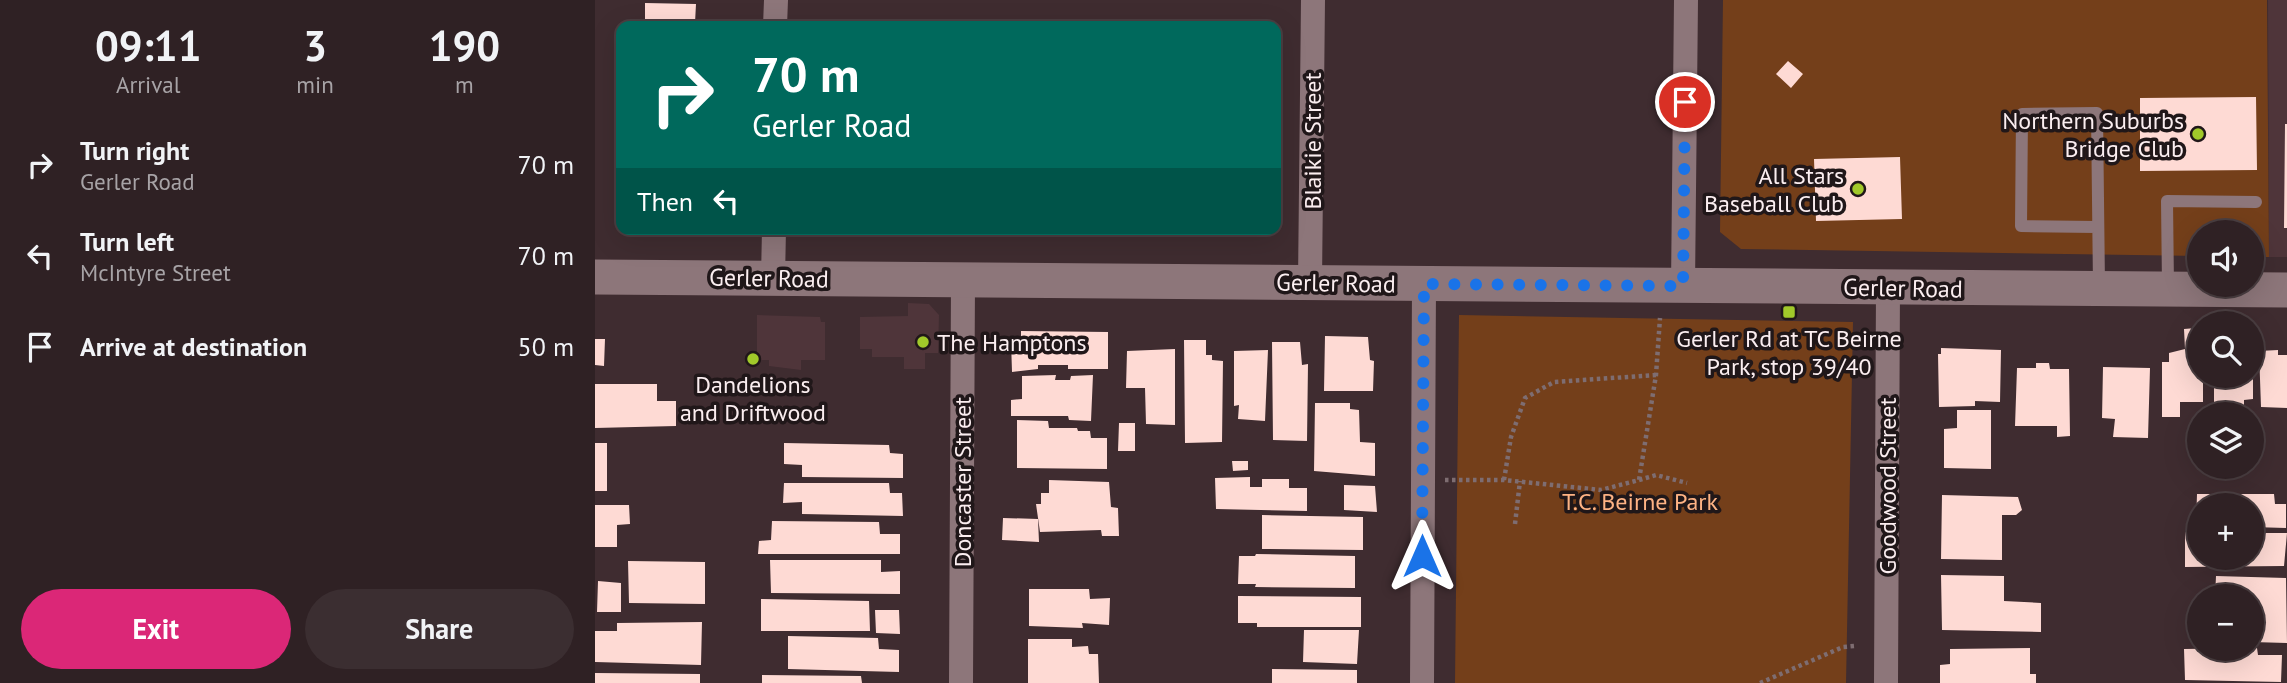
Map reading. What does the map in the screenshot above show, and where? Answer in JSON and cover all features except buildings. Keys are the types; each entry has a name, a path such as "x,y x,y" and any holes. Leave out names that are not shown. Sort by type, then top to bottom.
{"street":[{"path":"775,21 776,0"},
{"name":"Blaikie Street","path":"1310,282 1313,0"},
{"path":"1683,286 1686,0"},
{"path":"773,278 774,235"},
{"name":"Gerler Road","path":"595,276 2287,290"},
{"name":"Doncaster Street","path":"961,683 964,281"},
{"path":"1422,683 1424,284"},
{"name":"Goodwood Street","path":"1886,683 1888,288"}],"lane":[{"path":"2097,227 2021,226 2022,114 2097,113 2099,290"},
{"path":"2168,289 2167,201 2256,202"}],"path":[{"path":"1639,480 1656,375 1660,317"},
{"path":"1504,480 1511,437 1525,398 1554,382 1656,375"},
{"path":"1422,480 1504,480 1601,490 1656,475 1687,483"},
{"path":"1515,524 1520,481"},
{"path":"1761,683 1843,647 1854,646"}],"shaded area":[{"path":"2268,0 2287,0 2287,257 2269,257"},
{"path":"908,303 929,304 939,315 938,353 925,353 925,369 904,369 904,357 872,357 872,349 860,349 860,317 908,316"},
{"path":"757,315 820,317 821,322 825,322 825,360 801,360 801,370 769,366 769,360 757,360"}],"green space":[{"path":"1723,0 2267,0 2269,257 2264,257 2264,220 2187,220 2187,256 1741,249 1720,232"},
{"name":"T.C. Beirne Park","path":"1459,315 1853,322 1846,683 1455,683"}],"place":[{"name":"Northern Suburbs Bridge Club","path":"2198,134"},
{"name":"All Stars Baseball Club","path":"1858,189"},
{"name":"Gerler Rd at TC Beirne Park, stop 39/40","path":"1789,312"},
{"name":"The Hamptons","path":"923,342"},
{"name":"Dandelions and Driftwood","path":"753,359"}],"route":[{"path":"1422,556 1424,284 1683,286 1685,102"}]}
